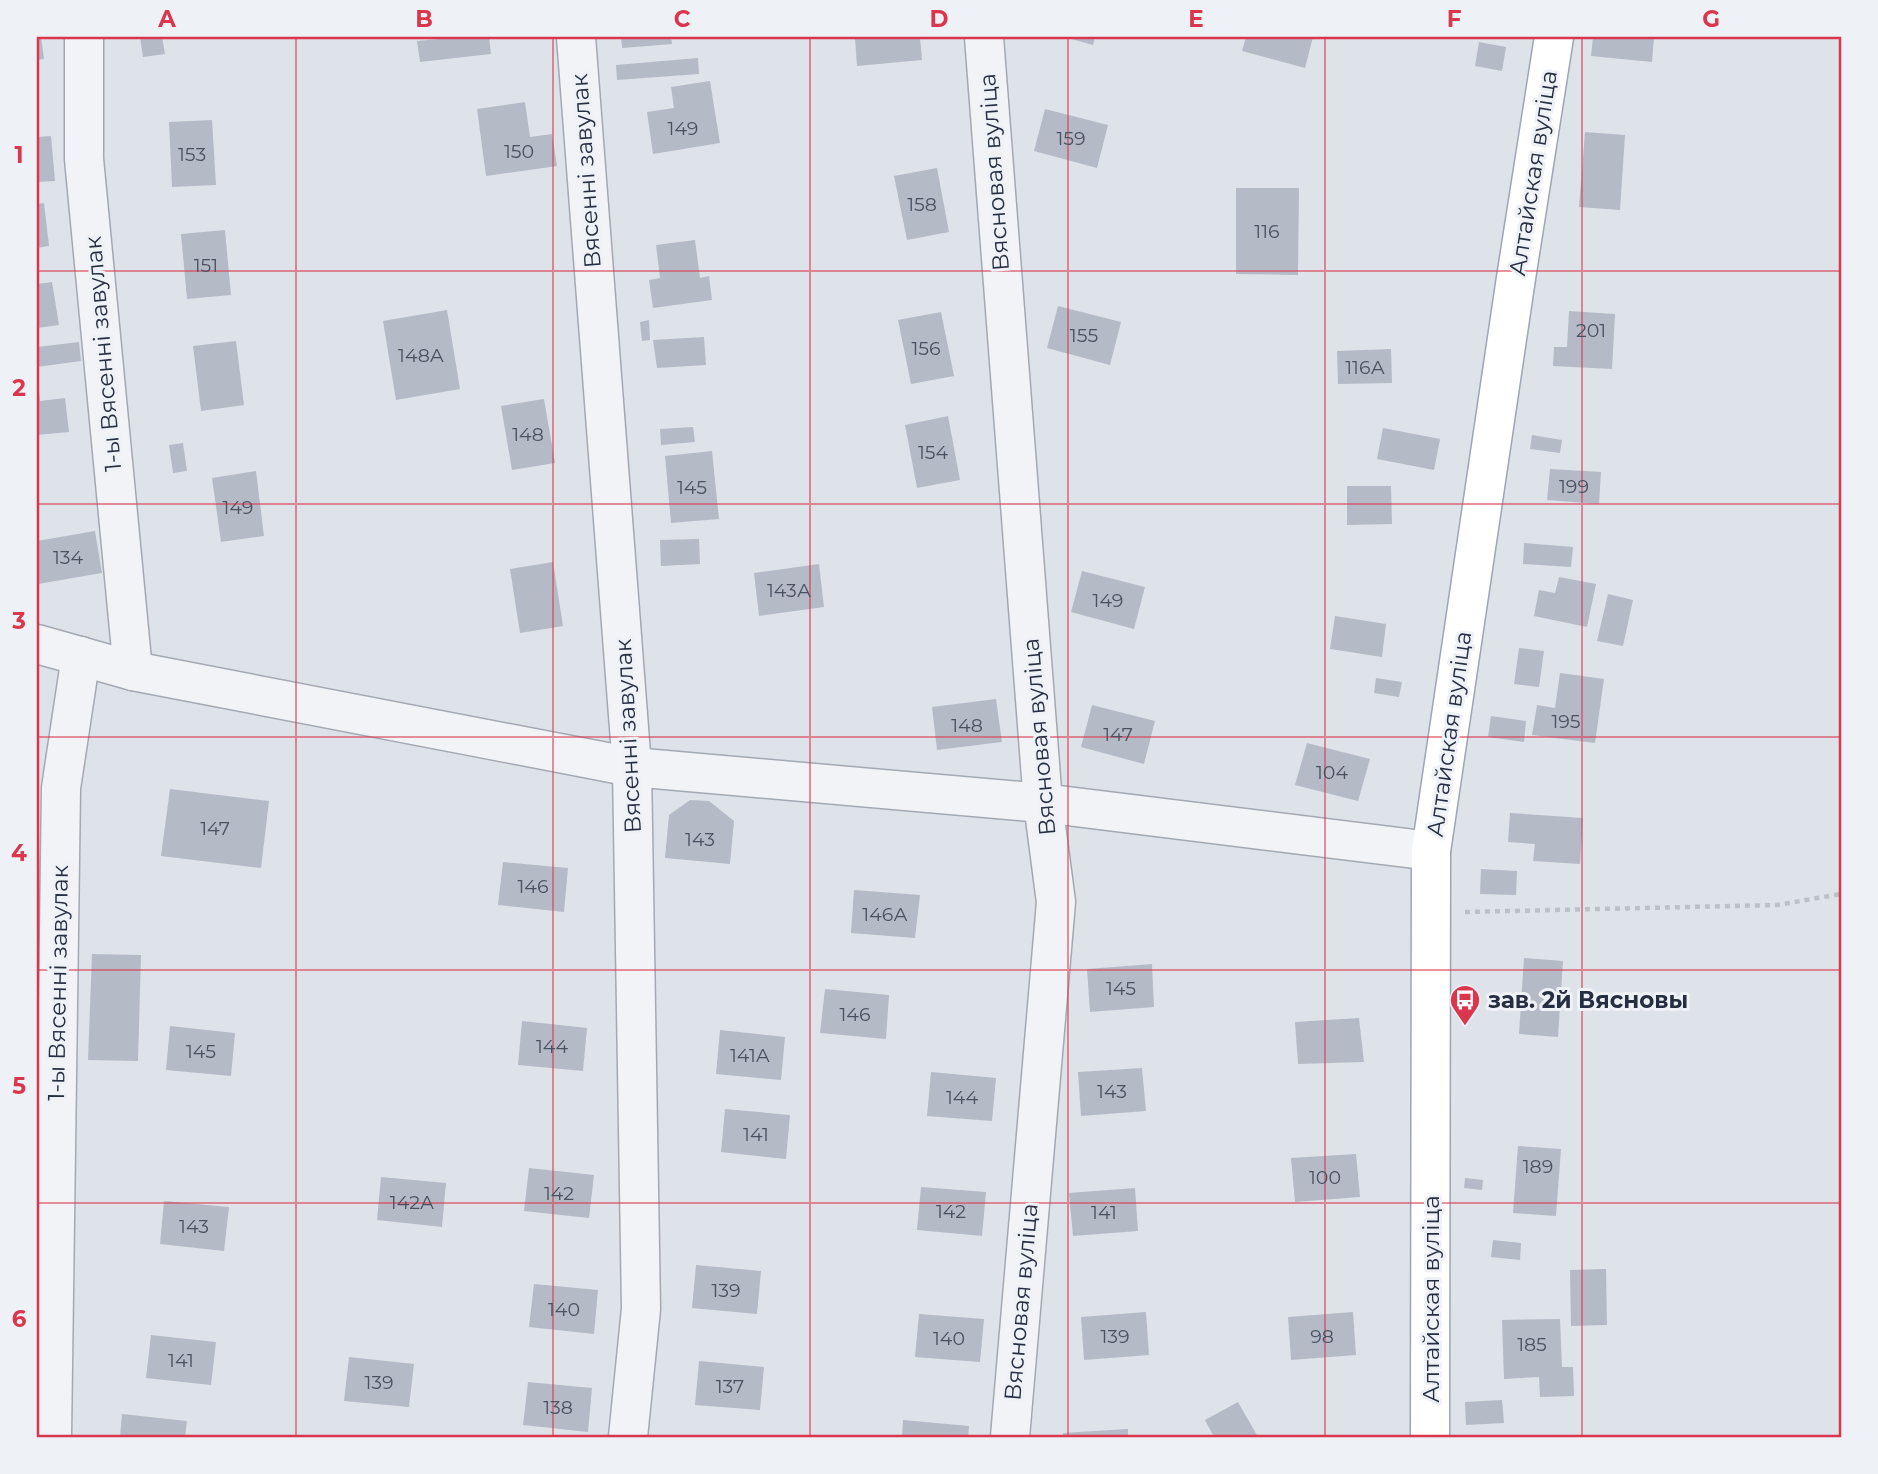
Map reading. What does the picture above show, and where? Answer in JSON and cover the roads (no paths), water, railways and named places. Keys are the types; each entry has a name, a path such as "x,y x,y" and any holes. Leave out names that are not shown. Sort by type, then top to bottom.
{"main road":[{"name":"Алтайская вуліца","path":"1430,1437 1432,851 1554,37"}],"street":[{"name":"1-ы Вясенні завулак","path":"84,37 84,159 133,671"},
{"name":"Вясенні завулак","path":"576,37 632,767 641,1309 628,1437"},
{"name":"Вясновая вуліца","path":"984,37 1043,803 1056,902 1010,1437"},
{"path":"37,644 133,671 632,767 1043,803 1432,851"},
{"name":"1-ы Вясенні завулак","path":"52,1437 61,788 81,656"}],"place":[{"name":"зав. 2й Вясновы","path":"1465,1027"}]}
